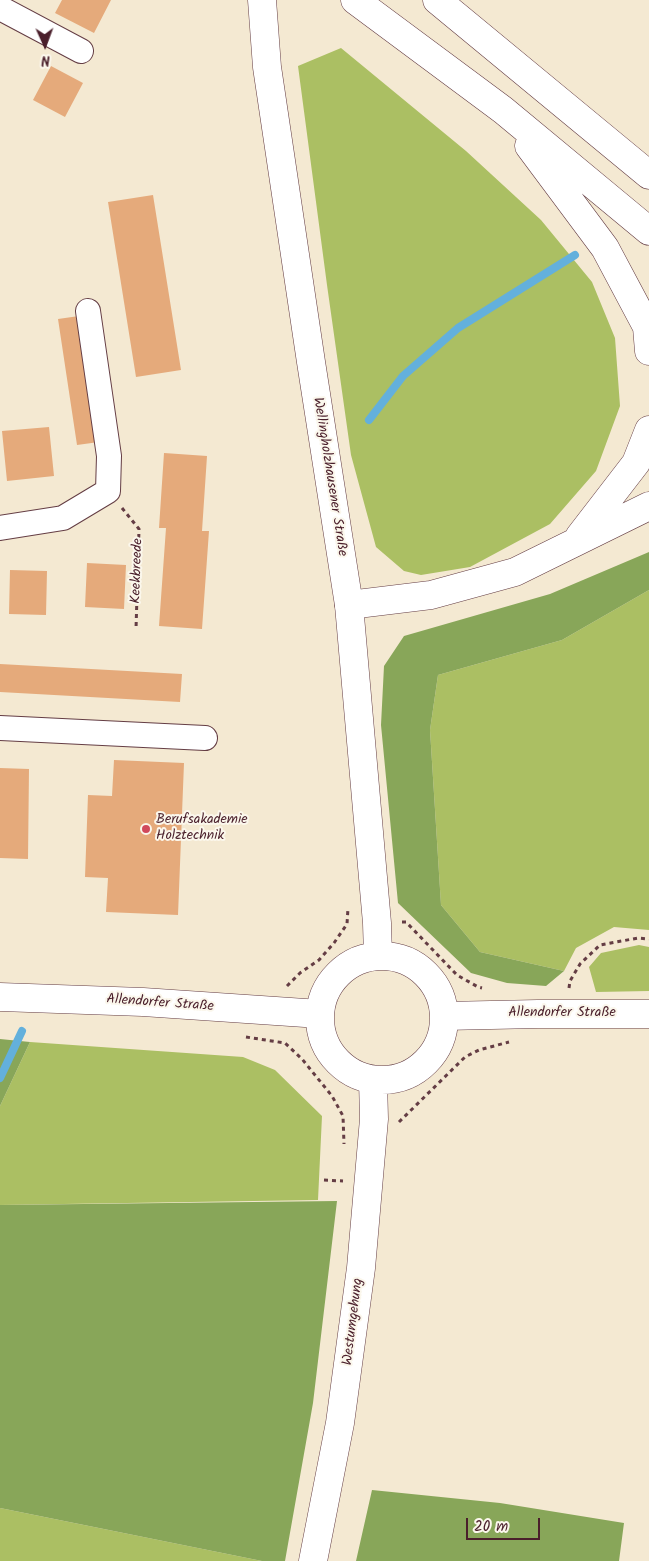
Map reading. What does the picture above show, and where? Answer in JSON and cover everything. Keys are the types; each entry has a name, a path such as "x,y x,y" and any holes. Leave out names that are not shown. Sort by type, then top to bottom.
{"main road":[{"name":"Wellingholzhausener Straße","path":"262,0 267,67 310,362 349,606 377,923 378,956"},
{"path":"356,0 503,110 649,231"},
{"path":"437,0 649,175"},
{"path":"503,110 605,248 647,327 649,351"},
{"path":"576,541 636,463 649,430"},
{"path":"349,606 432,595 514,572 649,506"},
{"path":"378,956 394,957 410,963 424,972 438,992 444,1016 441,1038 431,1056 415,1071 395,1079 373,1080 356,1074 340,1064 328,1050 321,1033 320,1014 323,997 332,981 345,969 360,960 378,956"},
{"name":"Allendorfer Straße","path":"0,996 142,1002 320,1014"},
{"name":"Allendorfer Straße","path":"444,1016 649,1014"},
{"name":"Westumgehung","path":"313,1561 340,1423 360,1268 374,1119 373,1080"}],"street":[{"path":"0,8 81,51"},
{"path":"0,528 63,518 108,491 109,456 88,311"},
{"path":"0,728 205,738"}],"path":[{"name":"Keekbreede","path":"108,491 139,529 136,629"},
{"path":"286,987 300,973 319,960 334,943 348,924 348,905"},
{"path":"406,922 457,975 478,987 486,988"},
{"path":"564,1014 570,981 580,964 600,944 638,938 649,940"},
{"path":"399,1122 465,1057 479,1050 514,1041"},
{"path":"285,1043 302,1059 336,1103 343,1116 344,1149"},
{"path":"344,1173 344,1181"}],"green space":[{"path":"341,48 466,151 541,220 592,282 615,338 620,406 596,471 550,524 470,567 421,575 404,571 376,547 351,455 298,66"},
{"path":"649,552 649,590 562,640 438,675 430,730 441,905 480,952 564,971 546,986 507,983 471,973 398,903 381,725 384,666 404,636 550,594"},
{"path":"649,590 649,930 614,927 576,948 564,971 480,952 441,905 430,730 438,675 562,640"},
{"path":"639,945 649,947 649,991 596,992 589,967 601,953"},
{"path":"0,1039 30,1042 0,1106"},
{"path":"30,1042 243,1057 275,1070 322,1116 318,1200 0,1205 0,1106"},
{"path":"337,1201 313,1403 285,1561 262,1561 0,1508 0,1205"},
{"path":"372,1490 500,1503 624,1523 619,1561 356,1561"},
{"path":"0,1508 262,1561 0,1561"}],"building":[{"path":"62,0 111,0 94,33 55,13"},
{"path":"51,66 83,83 65,117 33,100"},
{"path":"153,195 181,370 136,377 108,202"},
{"path":"79,316 99,442 77,445 58,319"},
{"path":"49,427 54,476 7,481 2,431"},
{"path":"164,453 207,456 202,531 209,531 202,629 159,626 166,528 159,528"},
{"path":"87,563 126,565 124,609 85,607"},
{"path":"10,570 47,571 46,615 9,614"},
{"path":"0,664 182,674 180,702 0,692"},
{"path":"114,760 184,763 178,915 106,912 108,878 85,877 88,795 112,796"},
{"path":"0,768 29,769 28,859 0,858"}],"waterway":[{"path":"369,420 403,376 458,328 575,255"},
{"path":"0,1078 22,1031"}],"place":[{"name":"Berufsakademie Holztechnik","path":"146,829"}]}
